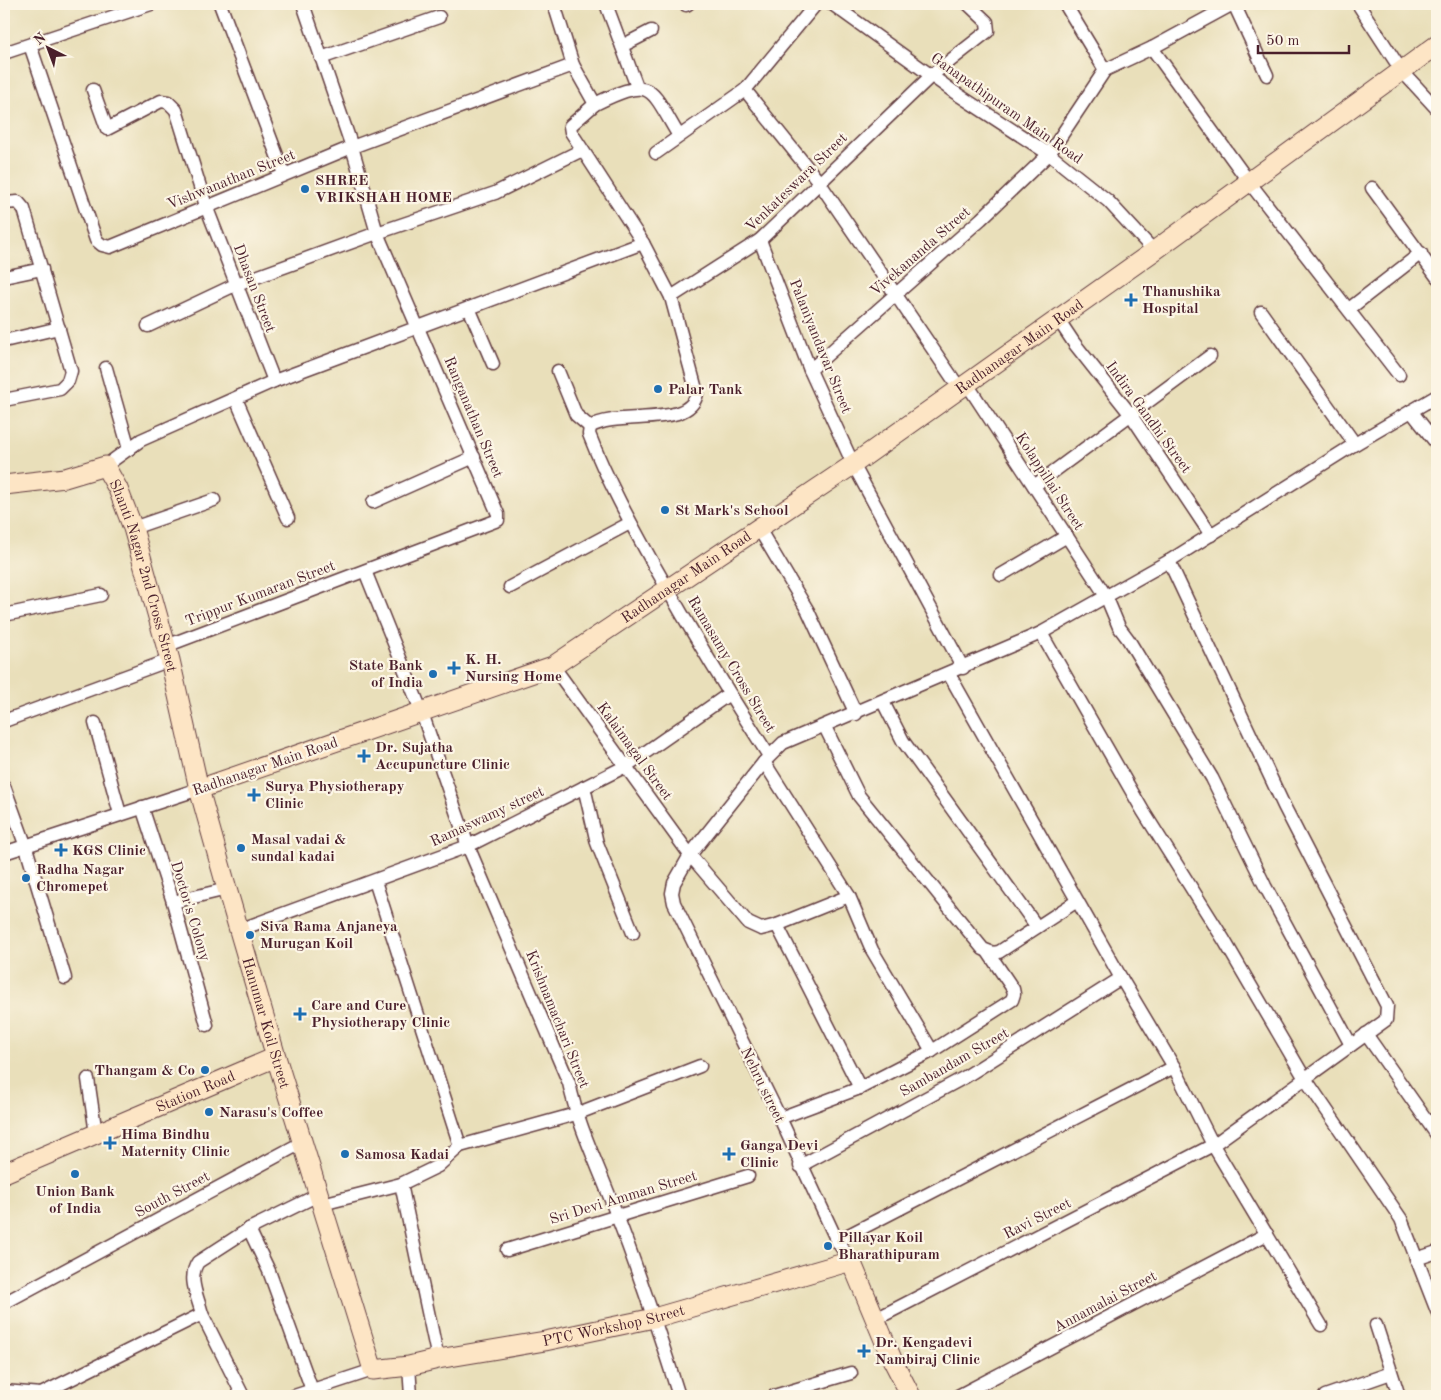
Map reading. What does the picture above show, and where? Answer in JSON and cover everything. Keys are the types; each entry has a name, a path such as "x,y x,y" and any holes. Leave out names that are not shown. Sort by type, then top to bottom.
{"street":[{"path":"4,53 151,4"},
{"path":"220,4 284,174"},
{"name":"Ranganathan Street","path":"303,4 352,148 377,233 474,457 498,514 498,520"},
{"path":"606,4 637,87"},
{"path":"656,153 745,90 816,4"},
{"name":"Ganapathipuram Main Road","path":"832,4 932,75 1049,154 1108,201 1154,251"},
{"name":"Venkateswara Street","path":"671,297 760,240 932,75 988,31 987,22 968,4"},
{"path":"1065,4 1105,70 1152,48 1233,4 1267,76"},
{"path":"1358,4 1401,70 1437,109"},
{"path":"558,5 573,65 595,104"},
{"path":"321,58 439,16"},
{"path":"622,46 651,31"},
{"name":"Vishwanathan Street","path":"30,45 96,240 102,245 110,247 284,174 573,65"},
{"name":"Radhanagar Main Road","path":"4,853 25,844 199,789 552,666 853,464 964,387 1437,45"},
{"path":"1152,48 1249,182 1399,375"},
{"name":"Vivekananda Street","path":"810,370 981,219 1049,154 1105,70"},
{"path":"558,371 576,415 590,427 609,419 673,415 686,411 695,400 697,393 693,372 671,297 642,243 582,150 571,132 570,126 595,104 637,87 648,89 680,136"},
{"name":"Dhasan Street","path":"93,90 107,129 161,101 168,102 176,110 206,206 274,381"},
{"name":"Kolappillai Street","path":"745,90 819,182 896,294 1034,486 1106,596 1119,627 1212,778 1265,886 1351,1045"},
{"path":"148,326 237,284 377,233 496,193 582,150"},
{"path":"1372,188 1437,277"},
{"path":"4,203 18,202 24,209 71,371 68,380 60,389 4,400"},
{"name":"Palaniyandavar Street","path":"760,240 810,370 853,464 963,668"},
{"path":"105,466 141,440 274,381 642,243"},
{"path":"1349,309 1421,253"},
{"path":"4,277 42,269"},
{"path":"469,308 493,364"},
{"path":"1261,312 1355,444"},
{"name":"Indira Gandhi Street","path":"1058,319 1074,343 1131,415 1211,535"},
{"path":"4,341 59,328"},
{"path":"1034,486 1210,356"},
{"path":"106,368 129,449"},
{"name":"Nehru street","path":"911,1396 892,1359 851,1261 837,1241 800,1166 780,1118 674,903 672,893 674,883 690,855 767,759 789,740 856,714 1041,633 1169,561 1355,444 1437,396"},
{"path":"236,399 288,518"},
{"path":"1411,411 1437,444"},
{"name":"Ramasamy Cross Street","path":"590,427 589,434 630,523 849,896 872,950 932,1051"},
{"path":"373,502 474,457"},
{"name":"Shanti Nagar 2nd Cross Street","path":"4,485 65,478 105,466 118,489 132,528 168,653 199,789"},
{"path":"132,528 214,500"},
{"name":"Trippur Kumaran Street","path":"4,721 365,571 498,520"},
{"path":"510,587 630,523"},
{"path":"758,527 808,611 856,714"},
{"path":"1001,575 1067,536"},
{"name":"Ravi Street","path":"876,1319 1212,1145 1304,1077 1386,1020 1387,1006 1284,806 1169,561"},
{"name":"Krishnamachari Street","path":"365,571 422,712 468,846 569,1083 576,1114 617,1215 654,1318 679,1396"},
{"path":"4,615 101,595"},
{"path":"1041,633 1143,811 1224,940 1304,1077 1401,1219 1437,1311"},
{"name":"Kalaimagal Street","path":"552,666 690,855 748,923 761,929 777,925"},
{"path":"949,674 1174,1068 1212,1145 1321,1325"},
{"name":"Ramaswamy street","path":"239,930 468,846 626,766 729,694"},
{"path":"883,702 903,741 1037,927"},
{"path":"95,723 120,814"},
{"path":"825,727 859,796 983,950 999,952 1077,901"},
{"path":"4,786 25,844 66,978"},
{"path":"584,787 597,843 633,933"},
{"name":"Hanumar Koil Street","path":"199,789 276,1057 373,1370"},
{"name":"Doctor's Colony","path":"142,807 173,902 207,1025"},
{"path":"375,881 460,1146"},
{"path":"173,902 227,889"},
{"path":"849,896 777,925 860,1088"},
{"path":"780,1118 860,1088 932,1051 1012,1000 1013,988 988,952"},
{"name":"Sambandam Street","path":"800,1166 965,1078 1121,978"},
{"path":"1366,1034 1437,1135"},
{"name":"Station Road","path":"4,1174 276,1057"},
{"path":"243,1396 202,1314 192,1278 193,1269 198,1262 249,1229 321,1199 401,1184 438,1166 460,1146 576,1114 700,1066"},
{"path":"837,1241 1174,1068"},
{"path":"88,1079 96,1134"},
{"name":"South Street","path":"4,1303 303,1142"},
{"name":"Sri Devi Amman Street","path":"507,1250 748,1176"},
{"path":"401,1184 438,1358"},
{"path":"249,1229 269,1271 312,1390"},
{"name":"Annamalai Street","path":"958,1396 1267,1234"},
{"path":"1416,1259 1437,1252"},
{"name":"PTC Workshop Street","path":"373,1370 410,1366 438,1358 545,1341 654,1318 851,1261"},
{"path":"4,1391 41,1395 202,1314"},
{"path":"1376,1325 1399,1396"},
{"path":"410,1366 411,1396"},
{"path":"294,1396 373,1370"},
{"path":"1325,1396 1391,1372"},
{"path":"774,1396 851,1373"}],"place":[{"name":"SHREE VRIKSHAH HOME","path":"305,189"},
{"name":"Thanushika Hospital","path":"1131,300"},
{"name":"Palar Tank","path":"658,389"},
{"name":"St Mark's School","path":"665,510"},
{"name":"K. H. Nursing Home","path":"454,668"},
{"name":"State Bank of India","path":"433,674"},
{"name":"Dr. Sujatha Accupuncture Clinic","path":"364,756"},
{"name":"Surya Physiotherapy Clinic","path":"254,795"},
{"name":"Masal vadai & sundal kadai","path":"241,848"},
{"name":"KGS Clinic","path":"61,850"},
{"name":"Radha Nagar Chromepet","path":"26,878"},
{"name":"Siva Rama Anjaneya Murugan Koil","path":"250,935"},
{"name":"Care and Cure Physiotherapy Clinic","path":"300,1014"},
{"name":"Thangam & Co","path":"205,1070"},
{"name":"Narasu's Coffee","path":"209,1112"},
{"name":"Hima Bindhu Maternity Clinic","path":"110,1143"},
{"name":"Samosa Kadai","path":"345,1154"},
{"name":"Ganga Devi Clinic","path":"729,1154"},
{"name":"Union Bank of India","path":"75,1174"},
{"name":"Pillayar Koil Bharathipuram","path":"828,1246"},
{"name":"Dr. Kengadevi Nambiraj Clinic","path":"864,1351"}]}
